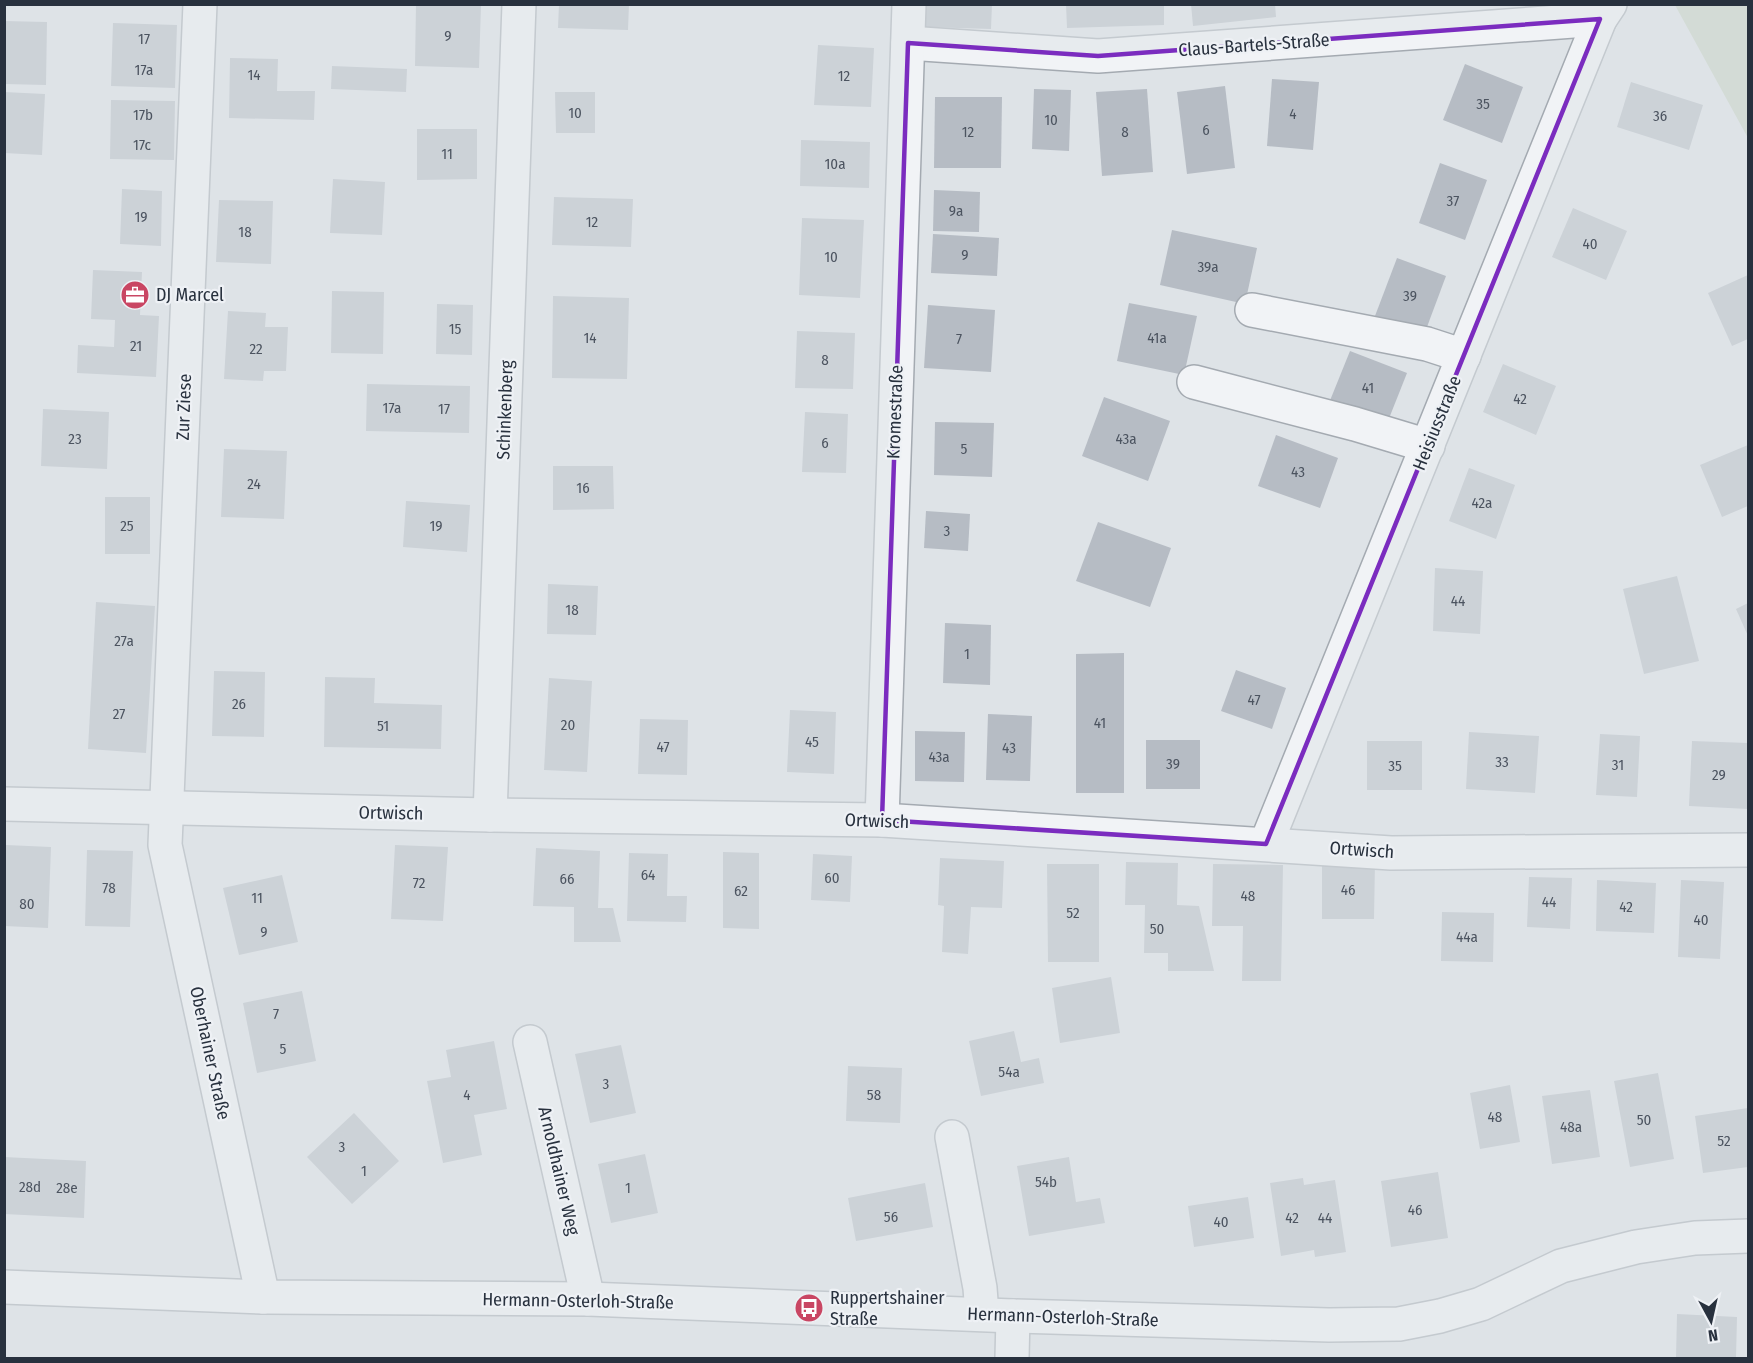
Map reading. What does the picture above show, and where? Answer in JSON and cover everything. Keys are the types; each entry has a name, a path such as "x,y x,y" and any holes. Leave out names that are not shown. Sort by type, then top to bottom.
{"street":[{"name":"Zur Ziese","path":"167,808 200,4"},
{"name":"Schinkenberg","path":"490,815 519,4"},
{"name":"Kromestraße","path":"882,820 909,4"},
{"name":"Claus-Bartels-Straße","path":"908,43 1098,56 1605,12"},
{"name":"Heisiusstraße","path":"1266,844 1605,12"},
{"path":"1252,310 1427,344 1464,356"},
{"path":"1194,382 1355,424 1428,446"},
{"name":"Ortwisch","path":"4,804 490,815 882,820 1391,853 1749,850"},
{"name":"Oberhainer Straße","path":"167,808 165,845 263,1297"},
{"name":"Arnoldhainer Weg","path":"530,1042 588,1299"},
{"path":"952,1137 980,1288 998,1315 1012,1359"},
{"name":"Hermann-Osterloh-Straße","path":"4,1287 263,1297 588,1299 998,1315 1329,1325 1399,1324 1440,1316 1481,1304 1561,1266 1604,1255 1636,1247 1695,1238 1749,1236"}],"highlighted area":[{"path":"1600,19 1266,844 882,820 908,43 1098,56"}],"green space":[{"path":"1675,5 1748,5 1748,138"}],"building":[{"path":"416,4 481,5 479,68 415,66"},
{"path":"559,4 629,4 628,30 558,28"},
{"path":"925,4 992,4 991,29 924,27"},
{"path":"1066,4 1164,4 1164,25 1067,28"},
{"path":"1191,4 1275,4 1276,17 1193,26"},
{"path":"4,21 47,22 46,85 4,84"},
{"path":"113,23 177,25 175,88 111,86"},
{"path":"818,45 874,48 871,107 814,105"},
{"path":"230,58 278,59 277,91 315,91 314,120 229,118"},
{"path":"1465,64 1523,87 1502,143 1443,120"},
{"path":"332,66 407,69 406,92 331,89"},
{"path":"1272,79 1319,82 1313,150 1267,146"},
{"path":"1631,82 1703,105 1689,150 1617,127"},
{"path":"1225,86 1235,168 1187,174 1177,92"},
{"path":"1034,89 1071,90 1069,151 1032,149"},
{"path":"1147,89 1153,172 1102,176 1096,92"},
{"path":"4,92 45,94 42,155 4,153"},
{"path":"555,92 595,92 595,133 556,133"},
{"path":"935,97 1002,97 1001,168 934,168"},
{"path":"111,100 175,101 174,160 110,159"},
{"path":"417,129 477,129 477,179 417,180"},
{"path":"801,140 870,142 869,188 800,186"},
{"path":"1440,163 1487,180 1465,240 1419,223"},
{"path":"333,179 385,182 382,235 330,233"},
{"path":"122,189 162,191 161,246 120,244"},
{"path":"934,190 980,192 979,232 933,231"},
{"path":"554,197 633,199 631,247 552,245"},
{"path":"219,200 273,201 271,264 216,262"},
{"path":"1573,208 1627,231 1606,280 1552,257"},
{"path":"802,218 864,220 860,298 799,295"},
{"path":"1172,230 1257,248 1245,304 1160,285"},
{"path":"933,234 999,238 997,276 931,273"},
{"path":"1397,258 1446,276 1424,335 1375,316"},
{"path":"93,270 142,272 140,315 159,316 156,377 77,373 78,345 114,347 115,320 91,319"},
{"path":"1748,275 1748,339 1732,346 1708,293"},
{"path":"332,291 384,292 383,354 331,353"},
{"path":"553,296 629,298 627,379 552,378"},
{"path":"1129,303 1197,316 1184,375 1117,361"},
{"path":"437,304 473,305 472,355 436,354"},
{"path":"928,305 995,310 991,372 924,368"},
{"path":"228,311 266,313 265,327 288,327 286,371 264,371 263,381 224,379"},
{"path":"797,331 855,333 853,389 795,388"},
{"path":"1350,351 1407,373 1386,426 1329,403"},
{"path":"1503,364 1556,386 1536,435 1483,412"},
{"path":"367,384 470,386 469,433 366,431"},
{"path":"1104,397 1170,421 1148,481 1082,456"},
{"path":"43,409 109,412 107,469 41,466"},
{"path":"805,412 848,414 846,473 802,472"},
{"path":"935,422 994,423 992,477 934,475"},
{"path":"1276,435 1338,458 1320,508 1258,486"},
{"path":"1748,445 1748,506 1722,517 1700,465"},
{"path":"224,449 287,451 284,519 221,517"},
{"path":"553,466 613,466 614,509 553,510"},
{"path":"1469,468 1515,485 1496,539 1449,521"},
{"path":"105,497 150,497 150,554 105,554"},
{"path":"406,501 470,505 467,552 403,547"},
{"path":"926,511 970,514 968,551 924,548"},
{"path":"1098,522 1171,548 1150,607 1076,581"},
{"path":"1435,568 1483,571 1480,634 1433,631"},
{"path":"1677,576 1699,661 1644,674 1623,589"},
{"path":"548,584 598,586 596,635 547,634"},
{"path":"96,602 155,606 146,753 88,749"},
{"path":"1748,603 1748,636 1736,609"},
{"path":"945,623 991,625 990,685 943,683"},
{"path":"1124,653 1124,793 1076,793 1076,654"},
{"path":"1236,670 1286,688 1272,729 1221,711"},
{"path":"214,671 265,672 264,737 212,736"},
{"path":"325,677 375,678 374,703 442,705 441,749 324,747"},
{"path":"549,678 592,681 587,772 544,770"},
{"path":"790,710 836,712 834,774 787,772"},
{"path":"988,714 1032,716 1030,781 986,780"},
{"path":"640,719 688,720 687,775 638,774"},
{"path":"915,731 965,732 964,782 915,781"},
{"path":"1469,732 1539,736 1535,793 1466,789"},
{"path":"1600,734 1640,736 1637,797 1596,795"},
{"path":"1146,740 1200,740 1200,789 1146,789"},
{"path":"1367,741 1422,741 1422,790 1367,790"},
{"path":"1692,741 1748,743 1748,809 1689,806"},
{"path":"6,845 51,847 48,928 4,926"},
{"path":"395,845 448,847 443,921 391,919"},
{"path":"536,848 600,851 598,908 613,908 621,942 574,942 574,907 533,906"},
{"path":"87,850 133,851 130,927 85,926"},
{"path":"723,852 759,853 759,929 723,928"},
{"path":"629,853 668,854 667,896 687,896 686,922 627,921"},
{"path":"813,854 852,856 850,902 811,900"},
{"path":"940,858 1004,861 1002,908 971,907 968,954 942,952 944,906 938,905"},
{"path":"1322,861 1375,861 1374,919 1322,919"},
{"path":"1126,862 1178,863 1177,905 1199,906 1214,971 1168,971 1168,953 1144,953 1145,905 1125,905"},
{"path":"1047,864 1099,864 1099,962 1048,962"},
{"path":"1213,864 1283,865 1281,981 1242,981 1243,926 1212,926"},
{"path":"282,875 298,942 239,955 223,888"},
{"path":"1529,877 1572,878 1570,929 1527,927"},
{"path":"1597,880 1656,883 1654,933 1596,931"},
{"path":"1681,880 1724,882 1720,959 1678,957"},
{"path":"1442,912 1494,913 1493,962 1441,961"},
{"path":"1111,977 1120,1033 1060,1043 1052,988"},
{"path":"302,991 316,1061 257,1073 243,1003"},
{"path":"1014,1031 1021,1062 1039,1058 1044,1083 981,1096 969,1041"},
{"path":"494,1041 507,1109 474,1115 482,1155 443,1163 427,1081 451,1077 446,1050"},
{"path":"621,1045 636,1113 590,1123 575,1054"},
{"path":"848,1066 902,1068 900,1123 846,1121"},
{"path":"1658,1073 1674,1159 1630,1167 1614,1081"},
{"path":"1510,1085 1520,1142 1480,1149 1470,1093"},
{"path":"1590,1090 1600,1157 1552,1164 1542,1096"},
{"path":"1748,1108 1748,1167 1703,1173 1695,1116"},
{"path":"354,1113 399,1161 352,1204 307,1157"},
{"path":"645,1154 658,1213 611,1223 598,1164"},
{"path":"4,1157 86,1161 84,1218 4,1214"},
{"path":"1069,1157 1076,1202 1100,1198 1105,1223 1029,1236 1017,1166"},
{"path":"1438,1172 1448,1238 1391,1247 1381,1181"},
{"path":"1303,1178 1304,1185 1335,1180 1346,1252 1315,1257 1314,1250 1281,1256 1270,1183"},
{"path":"925,1183 933,1227 856,1241 848,1198"},
{"path":"1248,1197 1254,1238 1194,1247 1188,1206"},
{"path":"1677,1314 1737,1317 1736,1358 1676,1358"}],"place":[{"name":"DJ Marcel","path":"135,295"},
{"name":"Ruppertshainer Straße","path":"809,1308"}]}
